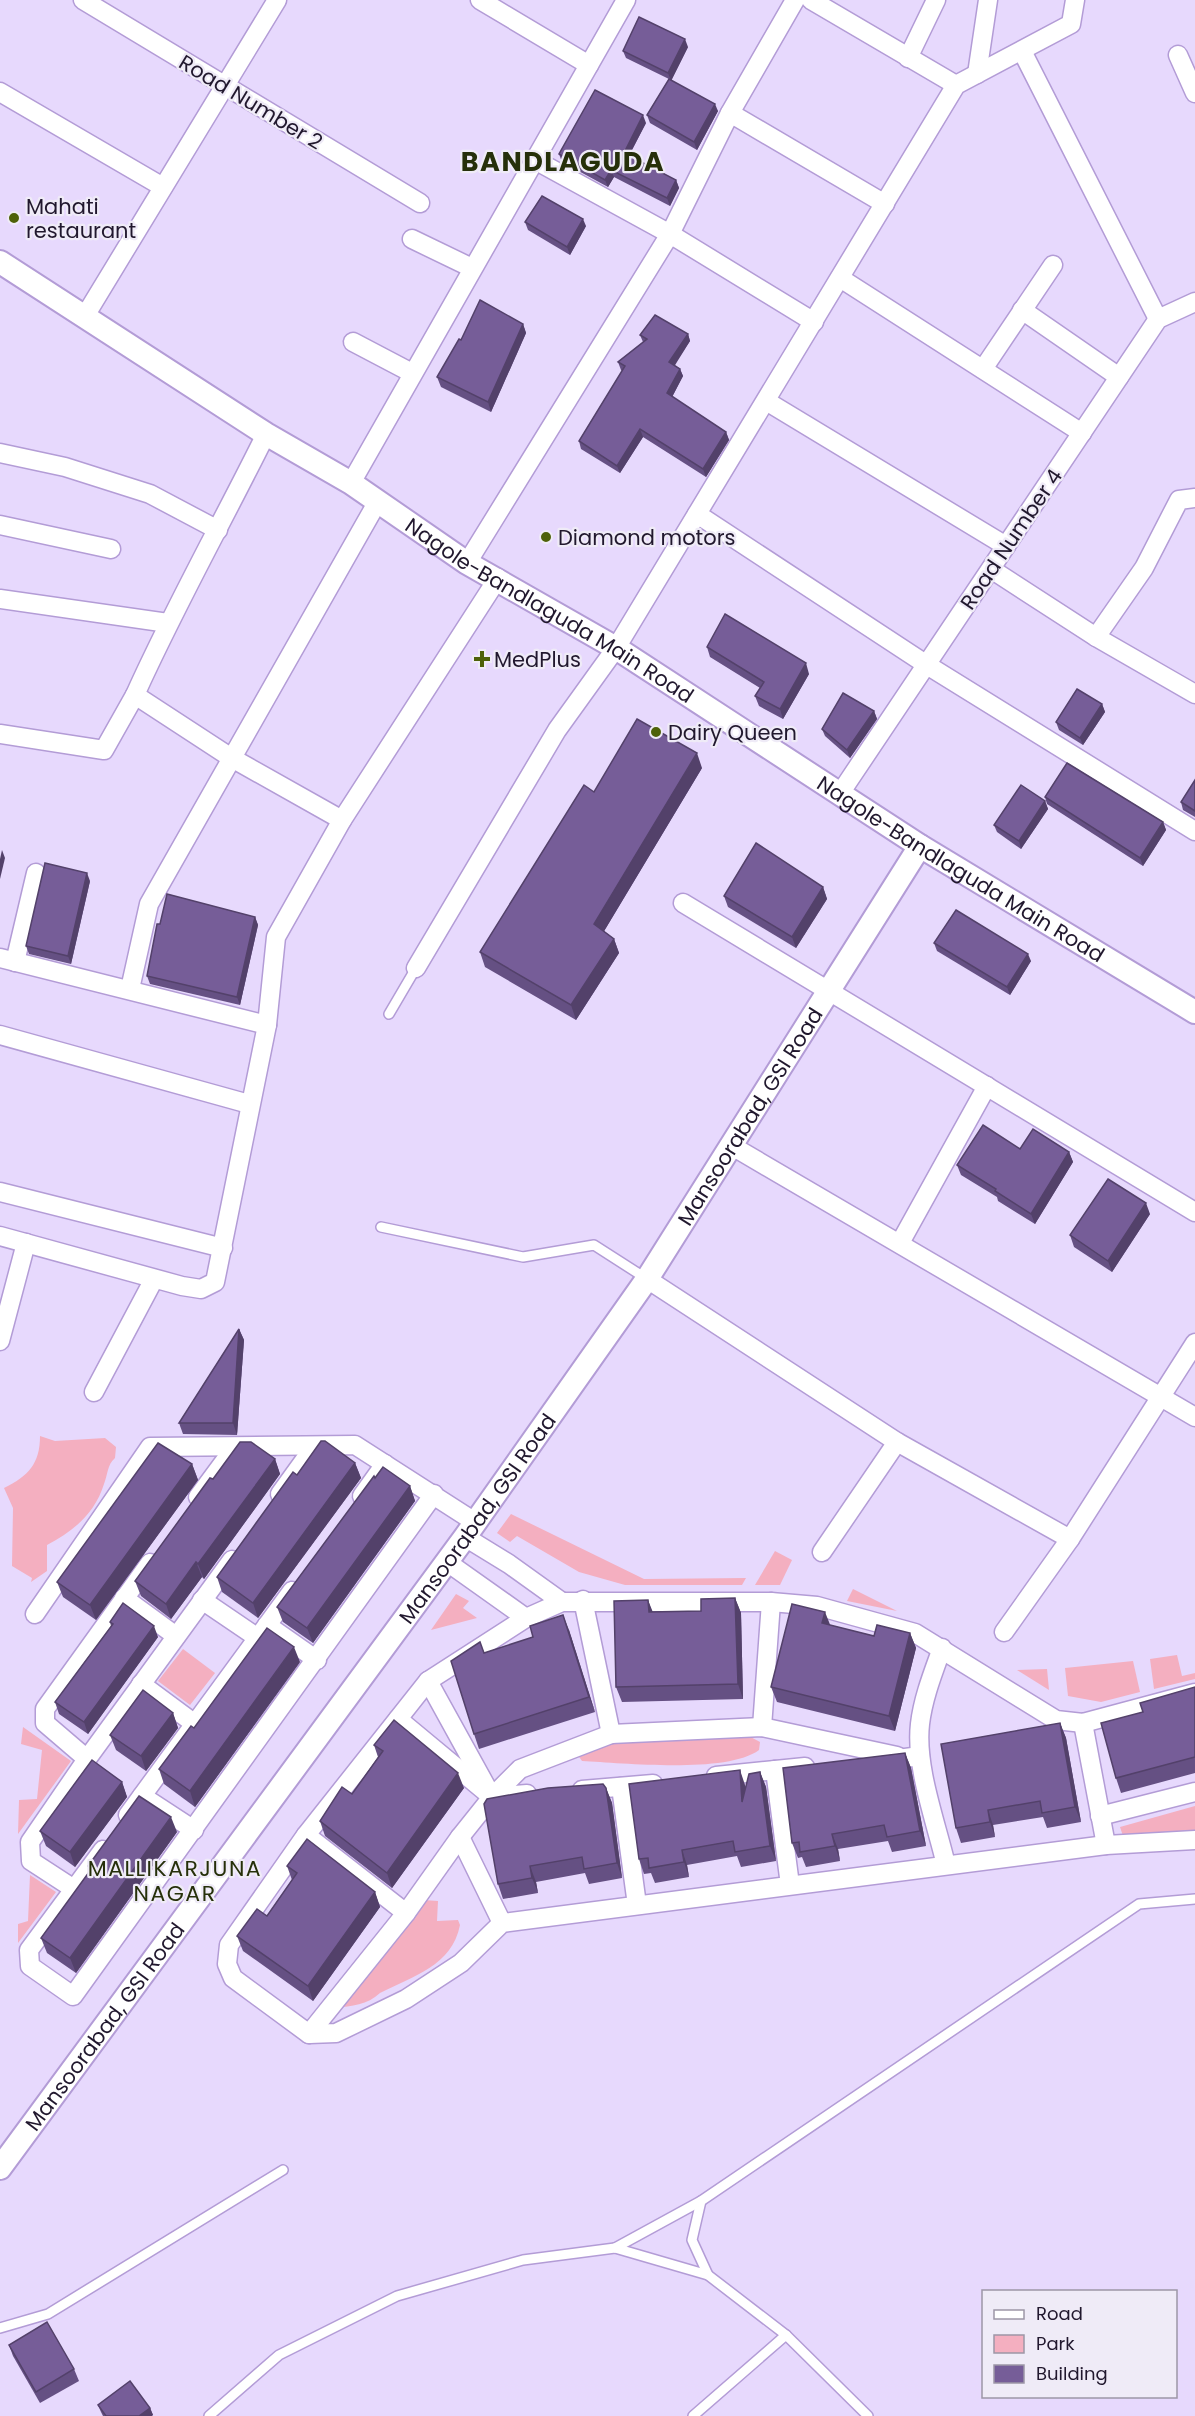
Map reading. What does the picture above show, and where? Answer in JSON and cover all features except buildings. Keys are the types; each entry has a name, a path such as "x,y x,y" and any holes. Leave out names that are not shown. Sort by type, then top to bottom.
{"street":[{"name":"Road Number 2","path":"83,0 420,202"},
{"path":"85,316 278,0"},
{"path":"480,0 589,65"},
{"path":"351,483 626,0"},
{"path":"467,563 670,234 730,113 795,0"},
{"path":"811,0 957,86"},
{"path":"908,58 936,0"},
{"path":"977,74 988,0"},
{"path":"416,968 557,730 616,648 957,86 1071,24 1075,0"},
{"path":"1022,51 1158,319 1195,302"},
{"path":"1178,55 1195,93"},
{"path":"0,92 164,188"},
{"path":"730,113 885,204"},
{"path":"535,160 670,234 814,322"},
{"path":"412,239 472,268"},
{"name":"Nagole-Bandlaguda Main Road","path":"0,262 266,434 351,483 467,563 616,648 841,792 920,846 1195,1012"},
{"path":"983,369 1053,265"},
{"path":"840,278 1082,433"},
{"path":"1023,310 1119,377"},
{"name":"Road Number 4","path":"841,792 1158,319"},
{"path":"353,342 412,373"},
{"path":"766,401 1006,546"},
{"path":"0,734 104,750 135,695 168,623 266,434"},
{"path":"0,453 65,467 150,494 218,530"},
{"path":"1096,637 1144,568 1179,500 1195,498"},
{"path":"130,989 149,904 378,501"},
{"path":"697,514 927,665 1195,831"},
{"path":"0,525 111,549"},
{"path":"991,569 1096,637 1195,694"},
{"path":"0,1236 154,1279 201,1289 215,1282 249,1104 267,1025 276,937 342,820 498,579"},
{"path":"0,599 168,623"},
{"path":"135,695 231,757 342,820"},
{"name":"Mansoorabad, GSI Road","path":"0,2168 447,1562 647,1279 920,846"},
{"path":"36,873 8,960 267,1025"},
{"path":"683,903 831,990 1195,1212"},
{"path":"0,1035 249,1104"},
{"path":"900,1243 987,1086"},
{"path":"732,1146 1195,1417"},
{"path":"0,1192 223,1248"},
{"path":"0,1341 26,1243"},
{"path":"94,1392 154,1279"},
{"path":"647,1279 897,1442 1070,1539"},
{"path":"1004,1632 1070,1539 1195,1343"},
{"path":"822,1552 897,1442"},
{"path":"35,1614 150,1447 355,1445 434,1494 509,1564 562,1602"},
{"path":"186,1513 235,1447"},
{"path":"272,1504 314,1447"},
{"path":"350,1512 385,1464"},
{"path":"302,1578 29,1950 30,1966 73,1996 317,1660 434,1494"},
{"path":"74,1889 31,1861 30,1842 244,1542"},
{"path":"87,1759 45,1723 45,1709 159,1551"},
{"path":"447,1562 526,1618"},
{"path":"124,1598 176,1636"},
{"path":"202,1600 317,1660"},
{"path":"583,1600 611,1734"},
{"path":"1195,1693 1083,1723 1056,1720 915,1633 817,1606 771,1602 583,1600 562,1602 526,1618 428,1681 306,1835 229,1945 227,1964 233,1978 309,2034 336,2033 406,1999 462,1963 502,1923 1106,1845 1195,1840"},
{"path":"762,1726 771,1602"},
{"path":"942,1648 928,1685 914,1758 946,1865"},
{"path":"428,1681 492,1797"},
{"path":"141,1684 195,1724"},
{"path":"398,1719 492,1797 539,1794"},
{"path":"1083,1723 1106,1845"},
{"path":"309,2034 406,1913 460,1837 492,1797 520,1769 611,1734 762,1726 914,1758"},
{"path":"853,1763 914,1758"},
{"path":"692,1779 820,1766"},
{"path":"775,1770 790,1885"},
{"path":"563,1792 669,1782"},
{"path":"621,1787 637,1905"},
{"path":"1100,1816 1195,1792"},
{"path":"142,1796 194,1830"},
{"path":"306,1835 406,1913"},
{"path":"460,1837 502,1923"}],"lane":[{"path":"389,1014 416,968"},
{"path":"381,1227 524,1257 594,1245 647,1279"},
{"path":"209,2416 279,2355 397,2296 523,2260 615,2248 701,2201 1139,1904 1195,1899"},
{"path":"0,2328 48,2314 283,2170"},
{"path":"701,2201 693,2240 708,2275"},
{"path":"615,2248 708,2275 786,2335 868,2416"},
{"path":"693,2416 786,2335"}],"green space":[{"path":"40,1436 55,1441 105,1438 116,1447 115,1458 109,1467 95,1504 75,1527 47,1545 47,1571 31,1582 32,1578 12,1566 13,1508 4,1488 20,1479 31,1468 38,1454"},
{"path":"511,1514 644,1579 746,1578 742,1585 625,1585 579,1572 517,1536 510,1542 497,1533"},
{"path":"775,1551 792,1560 780,1585 755,1585"},
{"path":"853,1589 897,1611 847,1601"},
{"path":"456,1594 469,1601 463,1608 477,1618 431,1630"},
{"path":"183,1649 215,1673 190,1705 158,1681"},
{"path":"1177,1655 1182,1676 1195,1673 1195,1679 1154,1689 1150,1659"},
{"path":"1133,1661 1140,1692 1101,1702 1068,1696 1065,1668"},
{"path":"1047,1669 1049,1690 1017,1670"},
{"path":"23,1727 71,1761 18,1834 19,1800 37,1799 42,1750 21,1744"},
{"path":"745,1734 760,1742 759,1750 744,1757 700,1765 582,1761 575,1751 585,1743"},
{"path":"1195,1806 1195,1831 1123,1836 1120,1827"},
{"path":"30,1875 56,1892 18,1943 18,1924 28,1921"},
{"path":"409,1899 438,1901 437,1921 458,1920 460,1925 456,1939 449,1951 418,1975 370,2000 335,2008"}],"place":[{"name":"Mahati restaurant","path":"14,218"},
{"name":"Diamond motors","path":"546,537"},
{"name":"MedPlus","path":"482,659"},
{"name":"Dairy Queen","path":"656,732"}],"district":[{"name":"BANDLAGUDA","path":"563,161"},
{"name":"MALLIKARJUNA NAGAR","path":"175,1880"}]}
